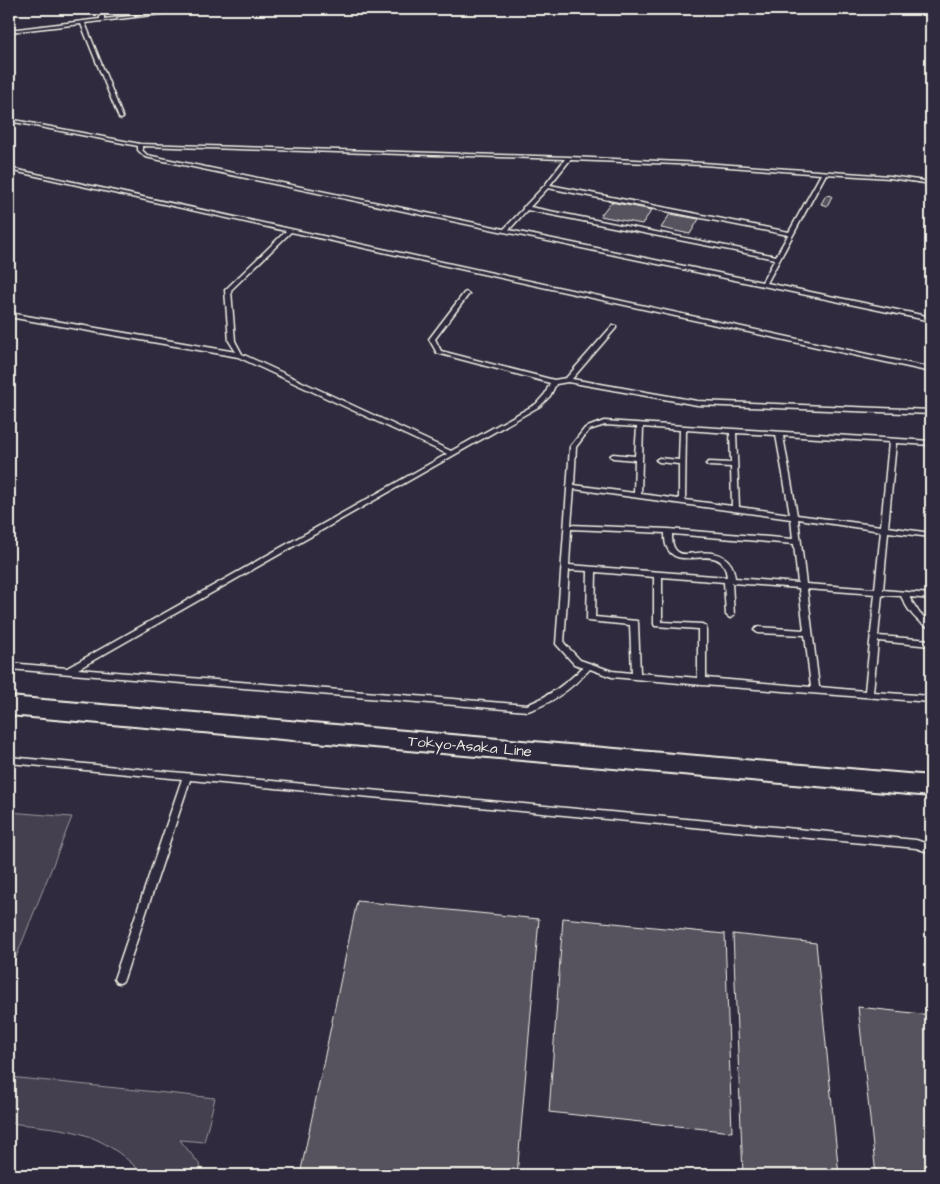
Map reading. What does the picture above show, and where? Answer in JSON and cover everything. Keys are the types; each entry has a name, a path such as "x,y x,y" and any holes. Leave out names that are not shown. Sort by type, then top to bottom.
{"main road":[{"name":"Tokyo-Asaka Line","path":"9,706 931,786"}],"lane":[{"path":"102,9 102,20"},
{"path":"9,31 200,9"},
{"path":"83,23 120,118"},
{"path":"9,120 140,145 569,158 890,177 931,183"},
{"path":"140,145 140,150 145,156 931,319"},
{"path":"505,231 547,186 569,158"},
{"path":"9,169 931,370"},
{"path":"764,284 824,173"},
{"path":"547,186 791,234"},
{"path":"525,208 778,258"},
{"path":"240,355 232,342 228,290 289,231"},
{"path":"466,294 432,339 439,352 554,382 568,380 697,403 931,412"},
{"path":"9,315 240,355 452,454"},
{"path":"568,380 614,327"},
{"path":"68,671 213,586 386,493 538,405 548,395 554,382"},
{"path":"931,442 604,422 587,429 573,447 560,644 577,662 612,674 931,699"},
{"path":"637,496 640,425"},
{"path":"682,502 683,427"},
{"path":"733,430 736,509"},
{"path":"779,433 794,516 816,690"},
{"path":"869,694 893,440"},
{"path":"613,456 638,458"},
{"path":"659,460 682,462"},
{"path":"709,464 734,465"},
{"path":"571,487 931,535"},
{"path":"568,527 668,531 797,542"},
{"path":"668,531 670,548 679,556 684,558 713,554 725,562 731,571 729,580 730,615"},
{"path":"565,568 931,596"},
{"path":"592,570 591,619 634,623 636,676"},
{"path":"658,574 658,624 702,627 702,682"},
{"path":"904,594 911,610 923,622 931,625"},
{"path":"758,630 808,633"},
{"path":"874,638 931,643"},
{"path":"9,666 528,708 551,699 568,688 588,666"},
{"path":"9,760 916,844 931,849"},
{"path":"119,979 187,776"}],"shaded area":[{"path":"9,812 72,817 11,970 9,970"},
{"path":"9,1077 215,1098 204,1142 180,1140 200,1165 204,1175 144,1175 112,1148 82,1134 50,1127 9,1123"}],"building":[{"path":"826,195 832,196 827,206 821,204"},
{"path":"611,202 652,210 642,224 600,216"},
{"path":"670,214 699,219 690,234 661,228"},
{"path":"357,901 539,919 517,1175 300,1175"},
{"path":"563,918 725,934 732,1132 549,1112"},
{"path":"733,934 816,943 839,1175 743,1175"},
{"path":"858,1007 931,1015 931,1175 876,1175"}]}
